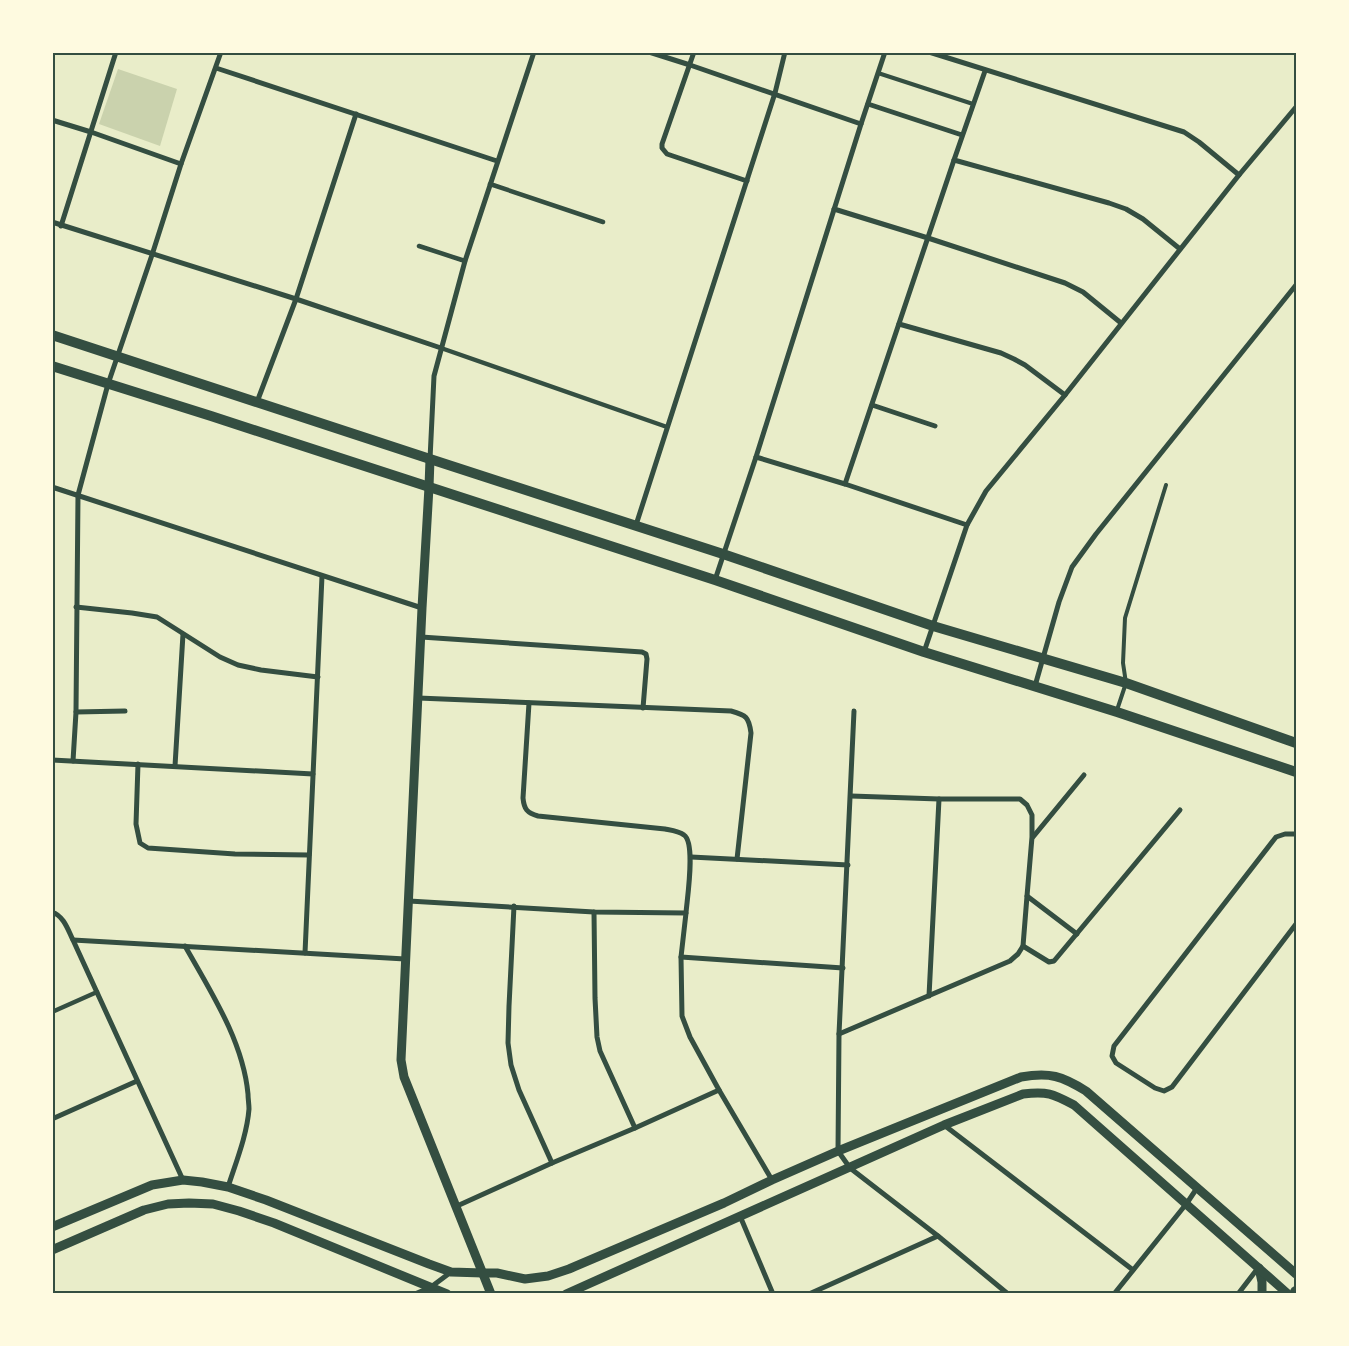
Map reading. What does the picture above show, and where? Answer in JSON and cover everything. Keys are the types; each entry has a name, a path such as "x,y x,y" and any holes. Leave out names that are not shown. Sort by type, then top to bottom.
{"main road":[{"path":"52,335 723,554 933,626 1126,683 1296,743"},
{"path":"52,366 715,580 924,652 1117,712 1296,772"}],"street":[{"path":"62,226 116,52"},
{"path":"73,761 76,712 78,496 108,384 181,164 221,52"},
{"path":"491,1294 404,1077 401,1060 434,376 465,261 534,52"},
{"path":"649,52 775,93 861,124"},
{"path":"694,52 662,148 667,154 747,181"},
{"path":"636,526 775,93 785,52"},
{"path":"715,580 885,52"},
{"path":"929,52 1184,132 1200,142 1239,175"},
{"path":"216,68 497,161"},
{"path":"845,484 985,70"},
{"path":"868,104 962,134"},
{"path":"924,652 966,525 986,491 1239,175 1296,108"},
{"path":"257,402 296,300 356,114"},
{"path":"52,120 181,164"},
{"path":"954,160 1109,203 1143,219 1180,249"},
{"path":"490,184 603,222"},
{"path":"834,209 1065,283 1083,292 1121,323"},
{"path":"52,222 441,348 667,427"},
{"path":"419,246 465,261"},
{"path":"1035,686 1059,602 1072,567 1096,534 1296,285"},
{"path":"899,324 1014,358 1064,395"},
{"path":"872,405 935,426"},
{"path":"756,457 845,484 966,525"},
{"path":"52,487 422,608"},
{"path":"305,953 322,576"},
{"path":"76,607 148,615 157,618 220,657 238,665 261,670 318,677"},
{"path":"175,766 183,634"},
{"path":"421,637 642,652 646,654 643,708"},
{"path":"418,698 731,711 746,716 750,723 751,733 737,859"},
{"path":"529,703 523,798 526,810 538,816 665,828 684,834 687,838 691,857 681,957 682,1016 690,1037 719,1090 772,1180"},
{"path":"76,712 125,710"},
{"path":"854,711 839,1034 838,1151 850,1168 938,1236 1008,1294"},
{"path":"52,760 313,774"},
{"path":"138,764 136,824 140,843 148,848 235,854 309,856"},
{"path":"1032,837 1084,774"},
{"path":"839,1034 1010,961 1018,954 1024,946 1032,837 1032,815 1027,805 1020,799 851,796"},
{"path":"929,996 939,799"},
{"path":"1024,946 1052,962 1180,810"},
{"path":"1296,834 1285,834 1276,837 1114,1046 1112,1056 1116,1064 1154,1088 1164,1091 1172,1086 1296,924"},
{"path":"691,857 848,866"},
{"path":"1027,896 1077,934"},
{"path":"409,901 594,912 686,914"},
{"path":"514,906 508,1006 508,1043 511,1065 519,1090 552,1162"},
{"path":"52,912 55,912 63,919 183,1180"},
{"path":"594,912 597,1037 600,1051 635,1128"},
{"path":"73,940 406,959"},
{"path":"185,946 227,1025 246,1078 249,1108 246,1131 228,1187"},
{"path":"681,957 843,968"},
{"path":"52,1012 97,992"},
{"path":"52,1227 152,1185 183,1180 228,1187 266,1200 451,1272 497,1273 525,1279 548,1276 569,1269 724,1203 838,1151 1021,1076 1036,1074 1068,1079 1086,1090 1296,1274"},
{"path":"52,1120 137,1082"},
{"path":"457,1206 552,1162 635,1128 719,1090"},
{"path":"566,1294 944,1125 1023,1094 1037,1092 1055,1095 1074,1105 1288,1294"},
{"path":"944,1125 1133,1270"},
{"path":"1114,1294 1197,1188"},
{"path":"52,1250 144,1210 168,1204 189,1202 212,1204 274,1223 447,1294"},
{"path":"740,1215 773,1294"},
{"path":"810,1294 938,1236"},
{"path":"1238,1294 1259,1267"},
{"path":"1259,1267 1262,1294"},
{"path":"415,1294 431,1287 451,1272"}],"lane":[{"path":"878,73 973,104"},
{"path":"1117,712 1126,683 1123,664 1125,618 1166,485"}],"green space":[{"path":"118,69 177,89 160,146 99,124"}]}
